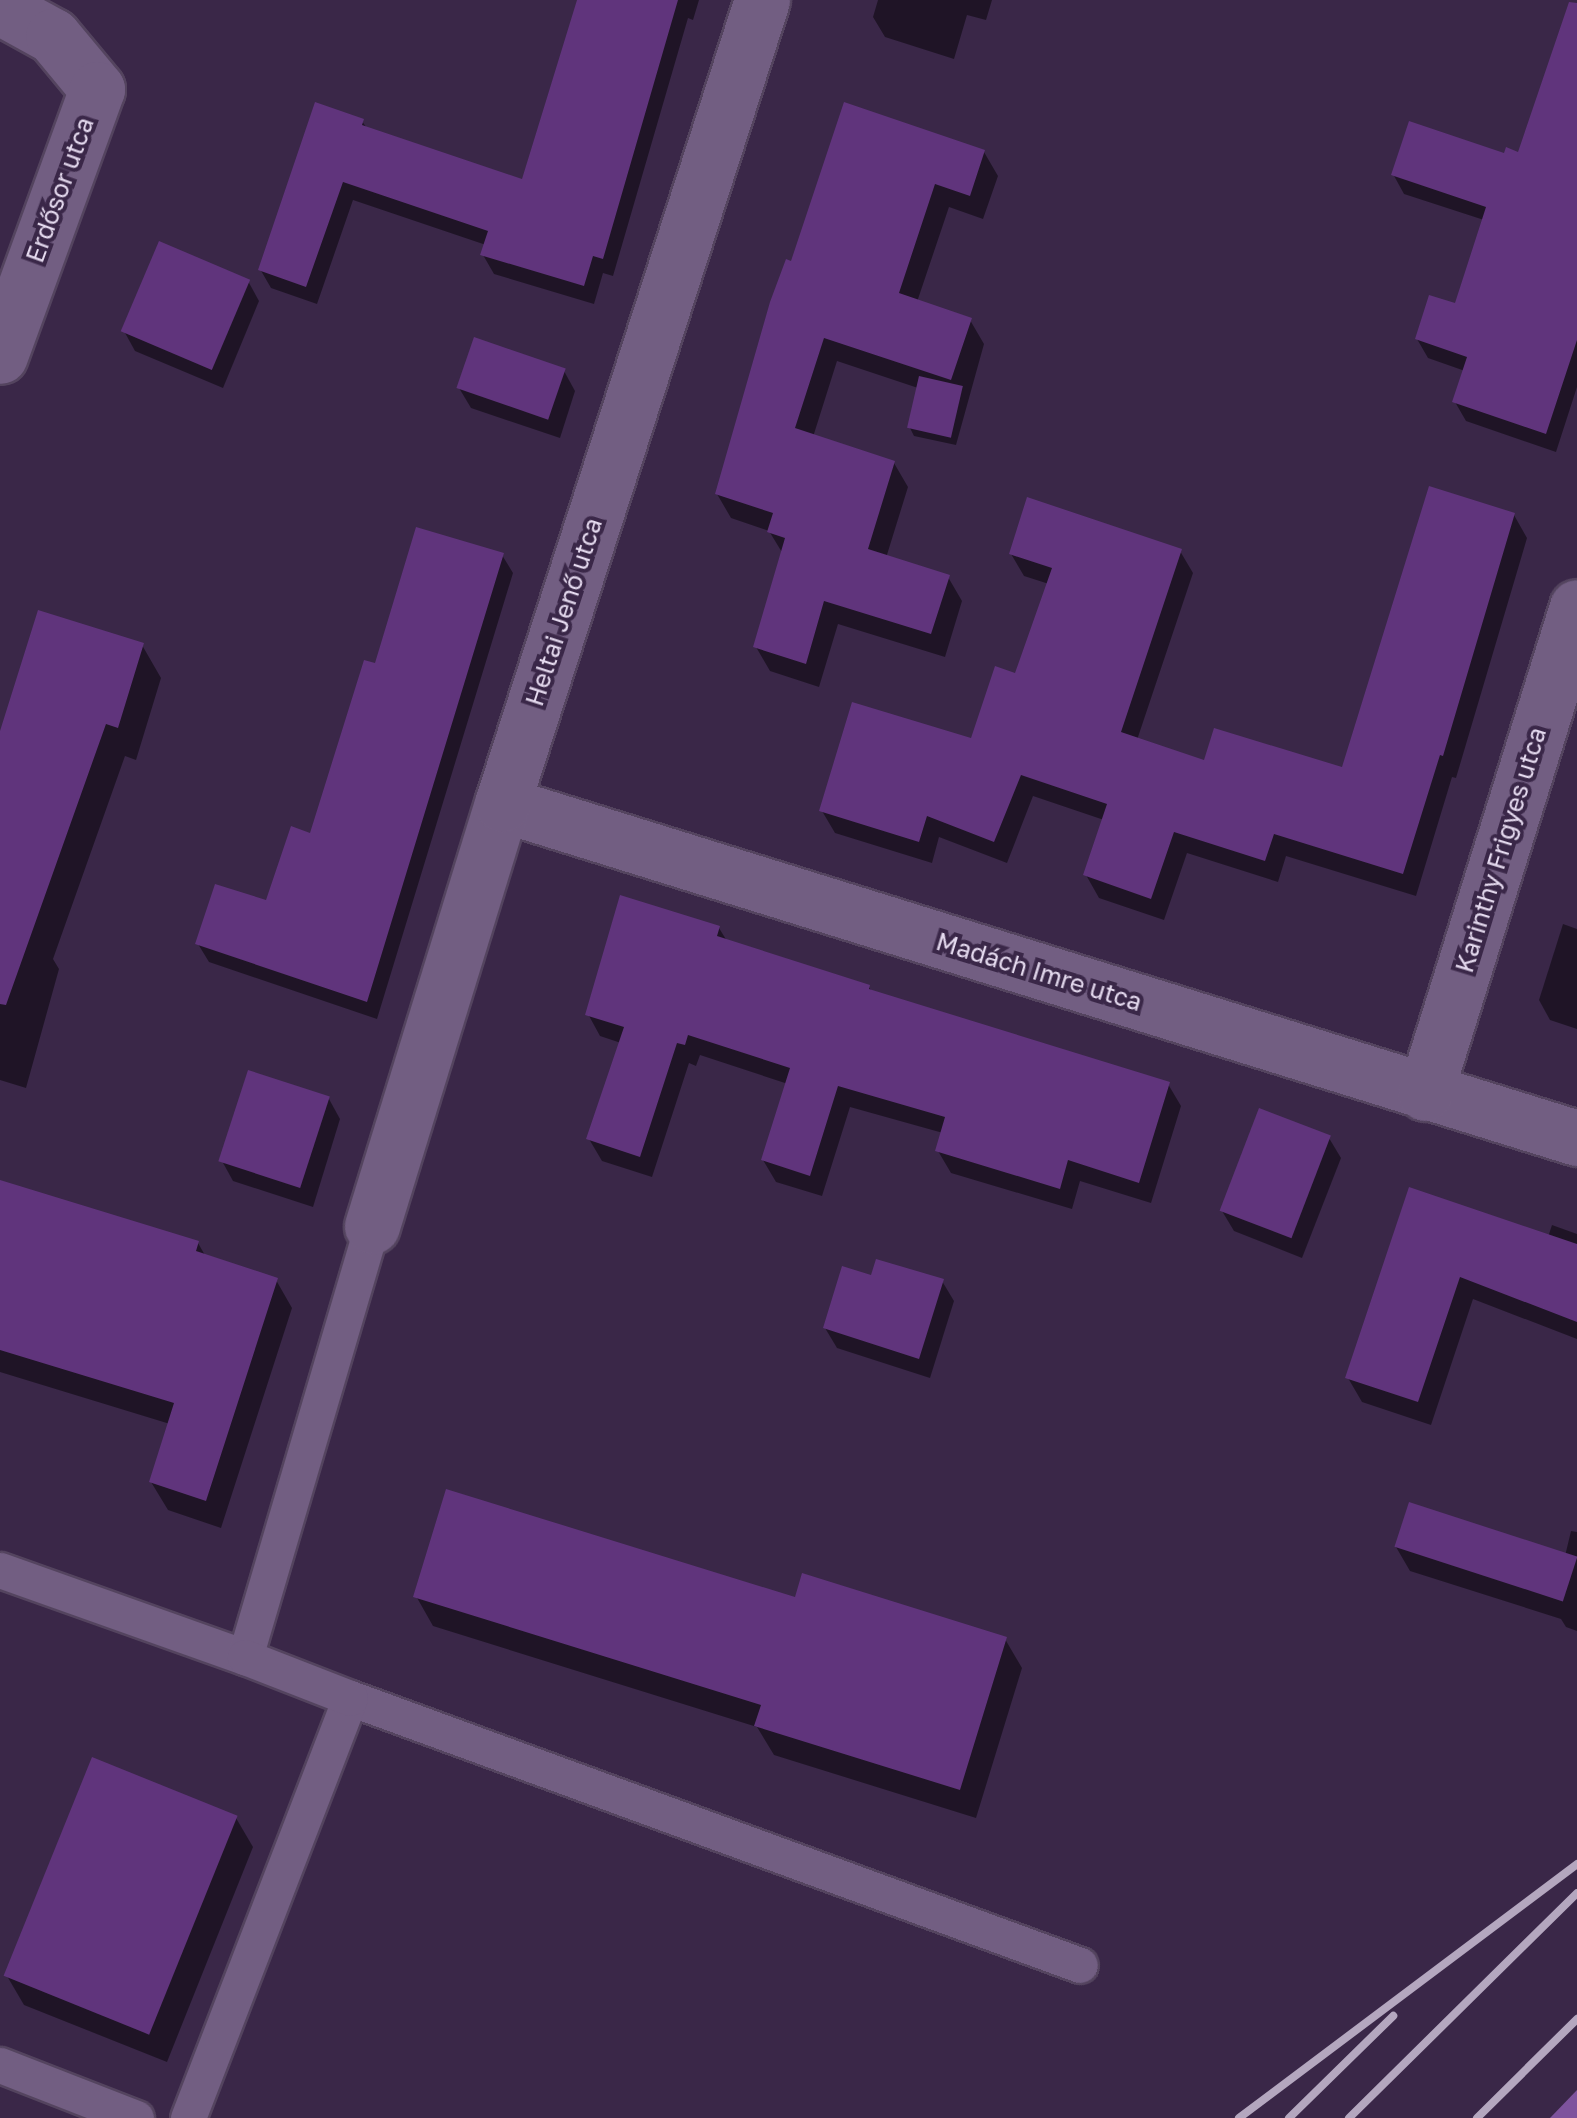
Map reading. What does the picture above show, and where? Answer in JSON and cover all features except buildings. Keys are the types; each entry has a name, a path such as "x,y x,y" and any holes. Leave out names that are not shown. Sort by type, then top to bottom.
{"street":[{"name":"Heltai Jenő utca","path":"372,1226 502,804 762,0"},
{"name":"Erdősor utca","path":"0,8 54,36 97,88 0,356"},
{"name":"Karinthy Frigyes utca","path":"1425,1093 1577,607"},
{"name":"Madách Imre utca","path":"502,804 1577,1138"}],"lane":[{"path":"245,1657 372,1226"},
{"path":"0,1570 1080,1964"},
{"path":"188,2118 350,1698"},
{"path":"0,2065 136,2118"}],"shaded area":[{"path":"1577,2090 1577,2118 1550,2118"}],"railway":[{"path":"1239,2118 1577,1864"},
{"path":"1349,2118 1577,1893"},
{"path":"1289,2118 1393,2016"},
{"path":"1477,2118 1577,2019"}]}
